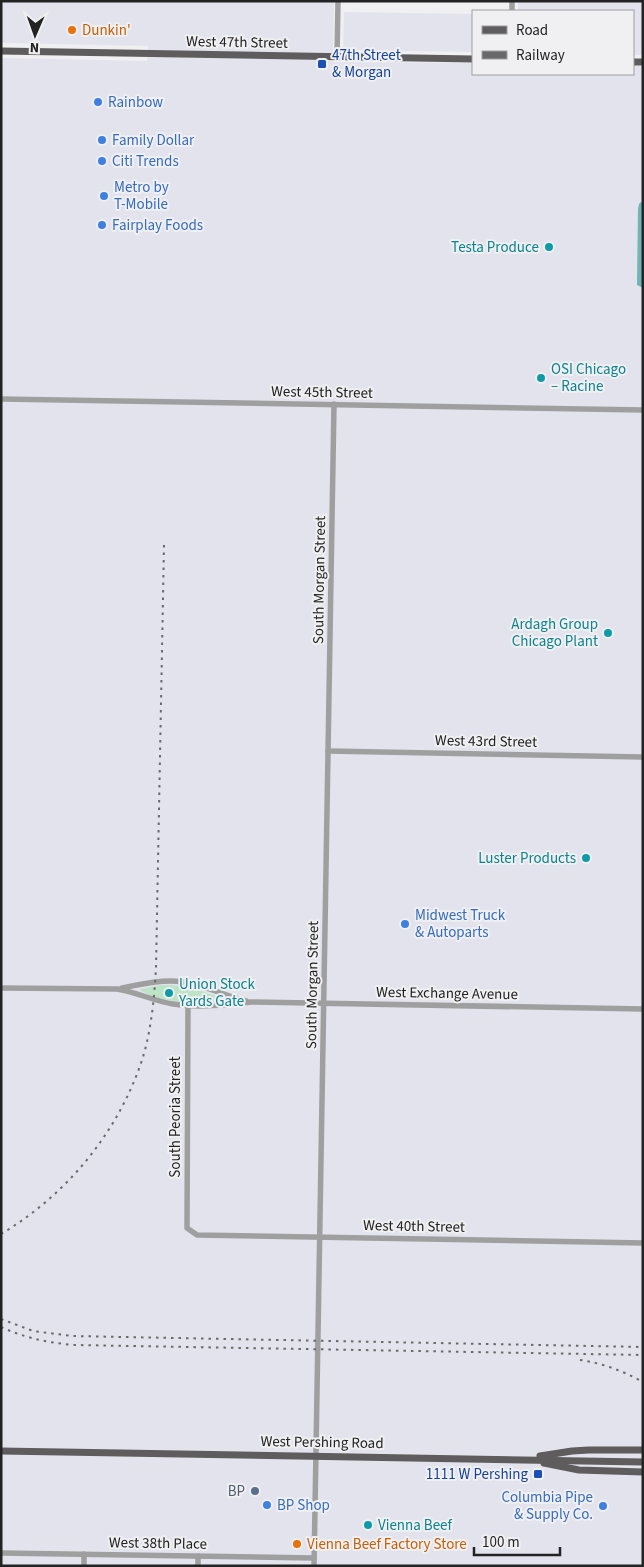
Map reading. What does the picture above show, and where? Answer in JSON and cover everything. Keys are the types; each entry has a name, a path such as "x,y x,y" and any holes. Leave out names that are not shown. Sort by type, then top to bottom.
{"main road":[{"name":"West 47th Street","path":"1,51 472,59"},
{"path":"509,1459 589,1450 642,1450"},
{"name":"West Pershing Road","path":"1,1451 643,1462"},
{"path":"509,1459 579,1470 643,1472"}],"street":[{"path":"337,57 338,1"},
{"name":"West 45th Street","path":"1,399 643,410"},
{"name":"South Morgan Street","path":"314,1566 334,404"},
{"name":"West 43rd Street","path":"328,751 643,757"},
{"name":"West Exchange Avenue","path":"117,989 156,982 183,982 203,986 232,998 251,1002"},
{"name":"West Exchange Avenue","path":"1,988 117,989 135,992 172,1004 188,1006 251,1002 643,1008"},
{"name":"South Peoria Street","path":"187,1228 188,1006"},
{"name":"West 40th Street","path":"187,1228 197,1235 643,1243"},
{"name":"West 38th Place","path":"1,1553 314,1558"},
{"path":"84,1554 84,1566"},
{"path":"198,1556 198,1566"}],"shaded area":[{"path":"1,1 334,1 333,62 472,63 472,75 634,75 634,66 643,66 643,1566 1,1566 1,58 147,61 148,46 1,43"},
{"path":"518,1 643,1 643,55 634,55 634,10 518,10"},
{"path":"344,12 472,14 472,52 343,50"}],"green space":[{"path":"162,985 178,986 208,993 225,1000 225,1002 170,1000 149,995 140,990"}],"water":[{"path":"641,202 643,202 643,288 637,285 638,209"}],"railway":[{"path":"1,1234 24,1219 67,1183 102,1140 129,1092 140,1066 147,1042 156,968 164,544"},
{"path":"1,1319 33,1331 72,1336 643,1347"},
{"path":"1,1327 37,1339 75,1345 643,1355"},
{"path":"580,1360 612,1368 643,1382"}],"place":[{"name":"Dunkin'","path":"72,30"},
{"name":"47th Street & Morgan","path":"322,64"},
{"name":"Rainbow","path":"98,102"},
{"name":"Family Dollar","path":"102,140"},
{"name":"Citi Trends","path":"102,161"},
{"name":"Metro by T-Mobile","path":"104,196"},
{"name":"Fairplay Foods","path":"102,225"},
{"name":"Testa Produce","path":"549,247"},
{"name":"OSI Chicago – Racine","path":"541,378"},
{"name":"Ardagh Group Chicago Plant","path":"608,633"},
{"name":"Luster Products","path":"586,858"},
{"name":"Midwest Truck & Autoparts","path":"405,924"},
{"name":"Union Stock Yards Gate","path":"169,993"},
{"name":"1111 W Pershing","path":"538,1474"},
{"name":"BP","path":"255,1491"},
{"name":"BP Shop","path":"267,1505"},
{"name":"Columbia Pipe & Supply Co.","path":"603,1506"},
{"name":"Vienna Beef","path":"368,1525"},
{"name":"Vienna Beef Factory Store","path":"297,1544"}]}
